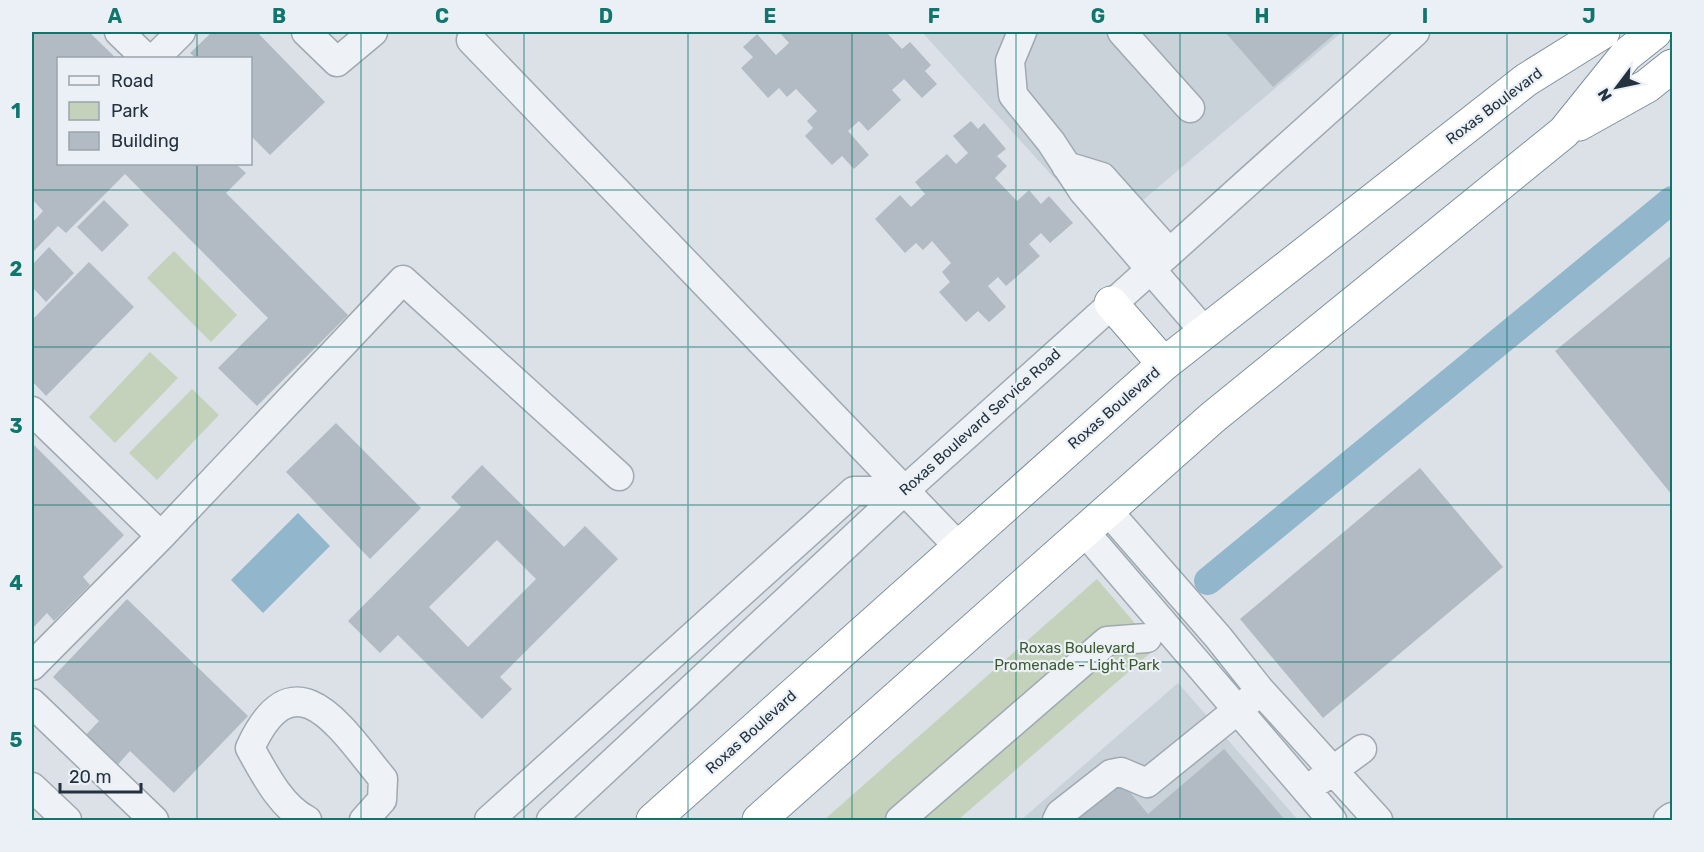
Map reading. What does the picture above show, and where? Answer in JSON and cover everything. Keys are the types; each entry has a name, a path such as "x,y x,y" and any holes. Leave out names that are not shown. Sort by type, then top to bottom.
{"highway":[{"path":"1526,80 1572,32"},
{"name":"Roxas Boulevard","path":"653,820 1164,364 1526,80 1603,32"},
{"path":"1564,132 1626,55 1655,32"},
{"path":"759,820 1212,418 1564,132 1647,86 1672,66"},
{"path":"1111,303 1164,364"}],"street":[{"path":"119,32 145,57"},
{"path":"156,57 181,32"},
{"path":"306,32 337,63 373,32"},
{"path":"1022,32 1010,61 1013,95 1066,166 1102,177 1159,259 1204,331"},
{"path":"1122,32 1190,108"},
{"name":"Roxas Boulevard Service Road","path":"551,820 904,491 1159,259 1415,32"},
{"path":"471,40 958,546"},
{"path":"32,666 161,536 404,280 619,476"},
{"path":"32,411 161,536"},
{"path":"489,820 854,491 904,491"},
{"path":"1096,521 1218,637 1260,690 1378,820"},
{"path":"1096,521 1194,659 1332,820"},
{"path":"1194,659 1218,637"},
{"path":"900,820 1107,641 1147,638"},
{"path":"1057,820 1060,814 1111,774 1121,772 1147,783 1260,690"},
{"path":"298,819 265,774 250,748 258,730 271,714 288,702 308,702 330,716 383,779 382,800 364,820"},
{"path":"32,703 154,820"},
{"path":"1306,790 1362,749"},
{"path":"32,787 67,820"},
{"path":"1668,820 1672,817"}],"shaded area":[{"path":"922,32 1342,32 1104,233"},
{"path":"1178,683 1298,820 1021,820"}],"green space":[{"path":"174,251 237,315 211,342 147,278"},
{"path":"150,352 178,378 115,443 89,417"},
{"path":"192,389 219,415 157,480 129,453"},
{"name":"Roxas Boulevard Promenade - Light Park","path":"1097,579 1156,648 958,820 824,820"}],"water":[{"path":"298,513 330,546 263,613 231,580"}],"building":[{"path":"32,32 89,32 115,57 57,57 57,165 237,165 246,173 226,193 348,315 257,406 218,368 268,318 125,174 66,233 58,226 32,253 32,223 43,211 32,199"},
{"path":"212,32 257,32 325,102 270,155 252,137 252,57 195,57 190,53"},
{"path":"779,32 886,32 902,49 910,42 931,65 925,71 937,84 922,98 904,79 892,90 901,100 868,131 859,121 848,131 869,155 854,169 842,156 832,165 805,136 813,128 807,121 817,111 796,89 787,97 779,88 768,98 741,68 753,57 743,47 757,34 776,55 789,43"},
{"path":"1225,32 1337,32 1273,87"},
{"path":"971,121 978,129 984,123 1006,149 997,156 1007,166 995,178 1017,201 1029,190 1041,204 1049,196 1073,223 1050,243 1041,233 1029,244 1040,256 1006,286 998,277 988,286 1006,307 989,322 978,311 966,322 939,292 950,282 942,272 951,263 932,241 923,250 916,243 905,253 875,219 900,195 911,207 925,194 915,182 947,154 956,164 968,153 953,136"},
{"path":"104,200 129,225 102,252 77,227"},
{"path":"49,247 74,273 46,302 32,287 32,265"},
{"path":"1672,255 1672,495 1555,351"},
{"path":"89,262 134,307 46,396 32,381 32,320"},
{"path":"336,423 421,508 370,559 286,472"},
{"path":"32,443 124,535 83,577 90,585 54,621 47,613 32,629"},
{"path":"482,465 564,547 585,526 618,559 500,677 512,689 482,719 398,635 380,653 348,621 461,507 451,497","holes":["497,540 536,579 468,647 429,607"]},
{"path":"1420,468 1503,567 1323,718 1240,619"},
{"path":"127,599 248,716 174,793 130,751 114,769 82,739 99,721 53,677"},
{"path":"1224,749 1285,820 1077,820 1123,784 1148,814"}],"waterway":[{"path":"1208,581 1672,200"}]}
